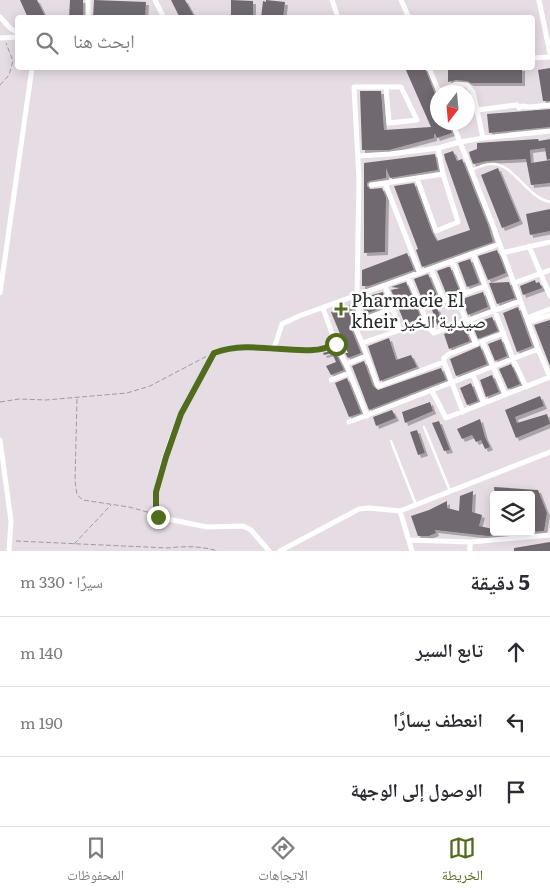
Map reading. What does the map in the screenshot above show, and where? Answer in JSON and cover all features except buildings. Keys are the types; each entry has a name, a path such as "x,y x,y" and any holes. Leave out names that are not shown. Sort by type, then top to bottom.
{"street":[{"path":"88,0 88,15"},
{"path":"155,0 162,15"},
{"path":"332,0 337,15"},
{"path":"401,0 408,15"},
{"path":"535,58 550,56 539,0"},
{"path":"0,17 15,32"},
{"path":"2,38 15,36"},
{"path":"0,292 32,70"},
{"path":"430,70 436,85"},
{"path":"454,85 467,85"},
{"path":"362,320 355,296 358,156 354,87 386,87 402,87 417,120 390,123 386,87"},
{"path":"475,101 483,138"},
{"path":"477,110 517,106 519,108 522,106 530,108 550,105"},
{"path":"432,391 446,418 549,375 455,130"},
{"path":"358,156 438,148 483,138 550,131"},
{"path":"417,178 436,231 458,222 443,174 438,148"},
{"path":"371,185 443,174"},
{"path":"385,184 420,273"},
{"path":"502,253 550,242"},
{"path":"274,348 282,324 299,316 499,244"},
{"path":"529,246 550,296"},
{"path":"473,254 513,359 526,386"},
{"path":"452,261 465,294"},
{"path":"431,269 444,301"},
{"path":"514,283 550,270"},
{"path":"408,277 430,330 434,332 520,301"},
{"path":"385,286 400,330"},
{"path":"422,309 485,286"},
{"path":"456,297 476,344"},
{"path":"323,308 336,344 367,416"},
{"path":"392,308 355,322 354,325 377,384 380,386 444,362"},
{"path":"528,320 550,309"},
{"path":"528,320 550,315"},
{"path":"362,343 426,321"},
{"path":"463,412 444,362 444,357 504,333"},
{"path":"482,341 504,394"},
{"path":"269,551 251,530 243,526 207,527 160,518 156,514 156,492 166,457 181,414 214,353 225,349 274,348 315,350 336,344"},
{"path":"349,422 538,349"},
{"path":"346,364 366,356"},
{"path":"331,380 349,373"},
{"path":"473,375 484,403"},
{"path":"0,440 11,521 9,551"},
{"path":"280,551 359,509 400,511 550,452"},
{"path":"400,511 412,551"},
{"path":"408,540 470,542 550,535"},
{"path":"470,542 470,551"}],"lane":[{"path":"472,170 489,164 501,166 535,195 550,202"},
{"path":"424,427 450,491"},
{"path":"391,441 416,505"}],"path":[{"path":"0,85 9,76 14,61 2,38"},
{"path":"0,402 19,399 46,400 127,393 150,386 200,358 214,353"},
{"path":"78,398 75,482 77,495 83,500 112,504 156,514"},
{"path":"74,544 112,504"},
{"path":"11,541 166,548 188,546 218,551"}],"place":[{"name":"Pharmacie El kheir صيدلية الخير","path":"341,309"}],"route":[{"path":"158,517 156,514 156,492 166,457 181,414 214,353 225,349 249,347 315,350 336,344"}]}
